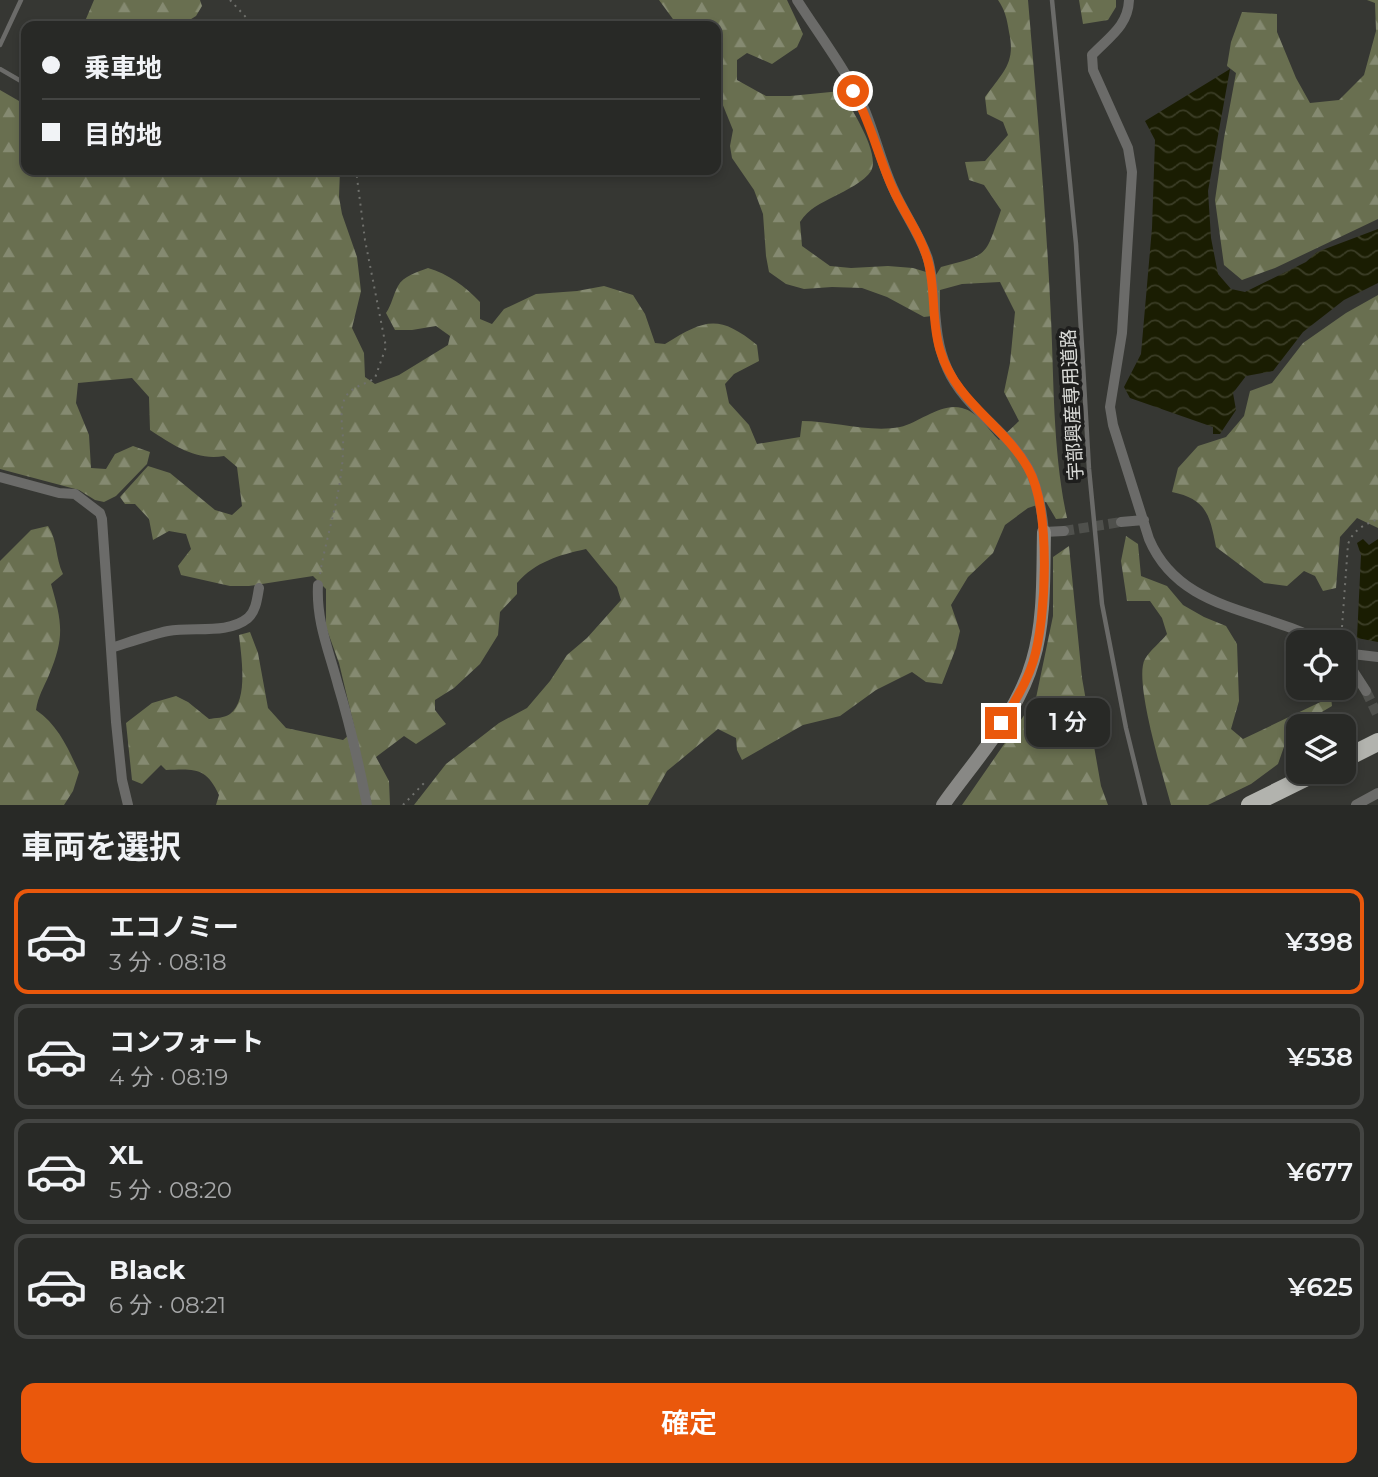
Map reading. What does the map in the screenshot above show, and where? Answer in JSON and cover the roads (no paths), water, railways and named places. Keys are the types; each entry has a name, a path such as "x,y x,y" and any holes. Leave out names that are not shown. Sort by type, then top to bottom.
{"highway":[{"path":"1356,752 1378,742"},
{"path":"1250,805 1293,784"}],"street":[{"path":"797,0 865,112 893,190 928,259 939,349 949,374 966,398 1015,450 1029,469 1042,512 1044,533 1041,612 1033,661 1010,710 943,805"},
{"path":"1129,0 1129,11 1124,21 1115,34 1093,55 1093,70 1128,148 1132,172 1122,333 1110,407 1113,425 1156,556 1179,581 1219,603 1293,630"},
{"path":"0,477 59,494 75,494 100,513 104,535 122,780 128,805"},
{"path":"1121,522 1144,520"},
{"path":"1044,533 1063,531"},
{"path":"318,586 320,627 339,685 367,805"},
{"path":"111,648 168,631 218,628 246,620 253,613 259,588"},
{"path":"1356,656 1378,657"},
{"path":"1356,675 1366,691"},
{"path":"1356,805 1378,793"}],"lane":[{"path":"0,46 21,0"},
{"name":"宇部興産専用道路","path":"1052,0 1076,244 1089,469 1102,604 1126,727 1145,805"},
{"path":"0,30 6,33"},
{"path":"0,69 21,81"}],"water":[{"path":"1230,69 1208,191 1211,238 1218,274 1231,289 1245,292 1306,262 1317,252 1378,229 1378,283 1344,300 1303,332 1273,371 1246,376 1233,393 1236,410 1220,434 1213,434 1213,427 1130,398 1124,387 1141,354 1152,228 1155,140 1145,121"},
{"path":"1363,539 1369,545 1378,539 1378,642 1357,638 1361,555 1357,543"}],"tunnel":[{"path":"1064,531 1121,522"},
{"path":"1366,691 1378,716"}]}
